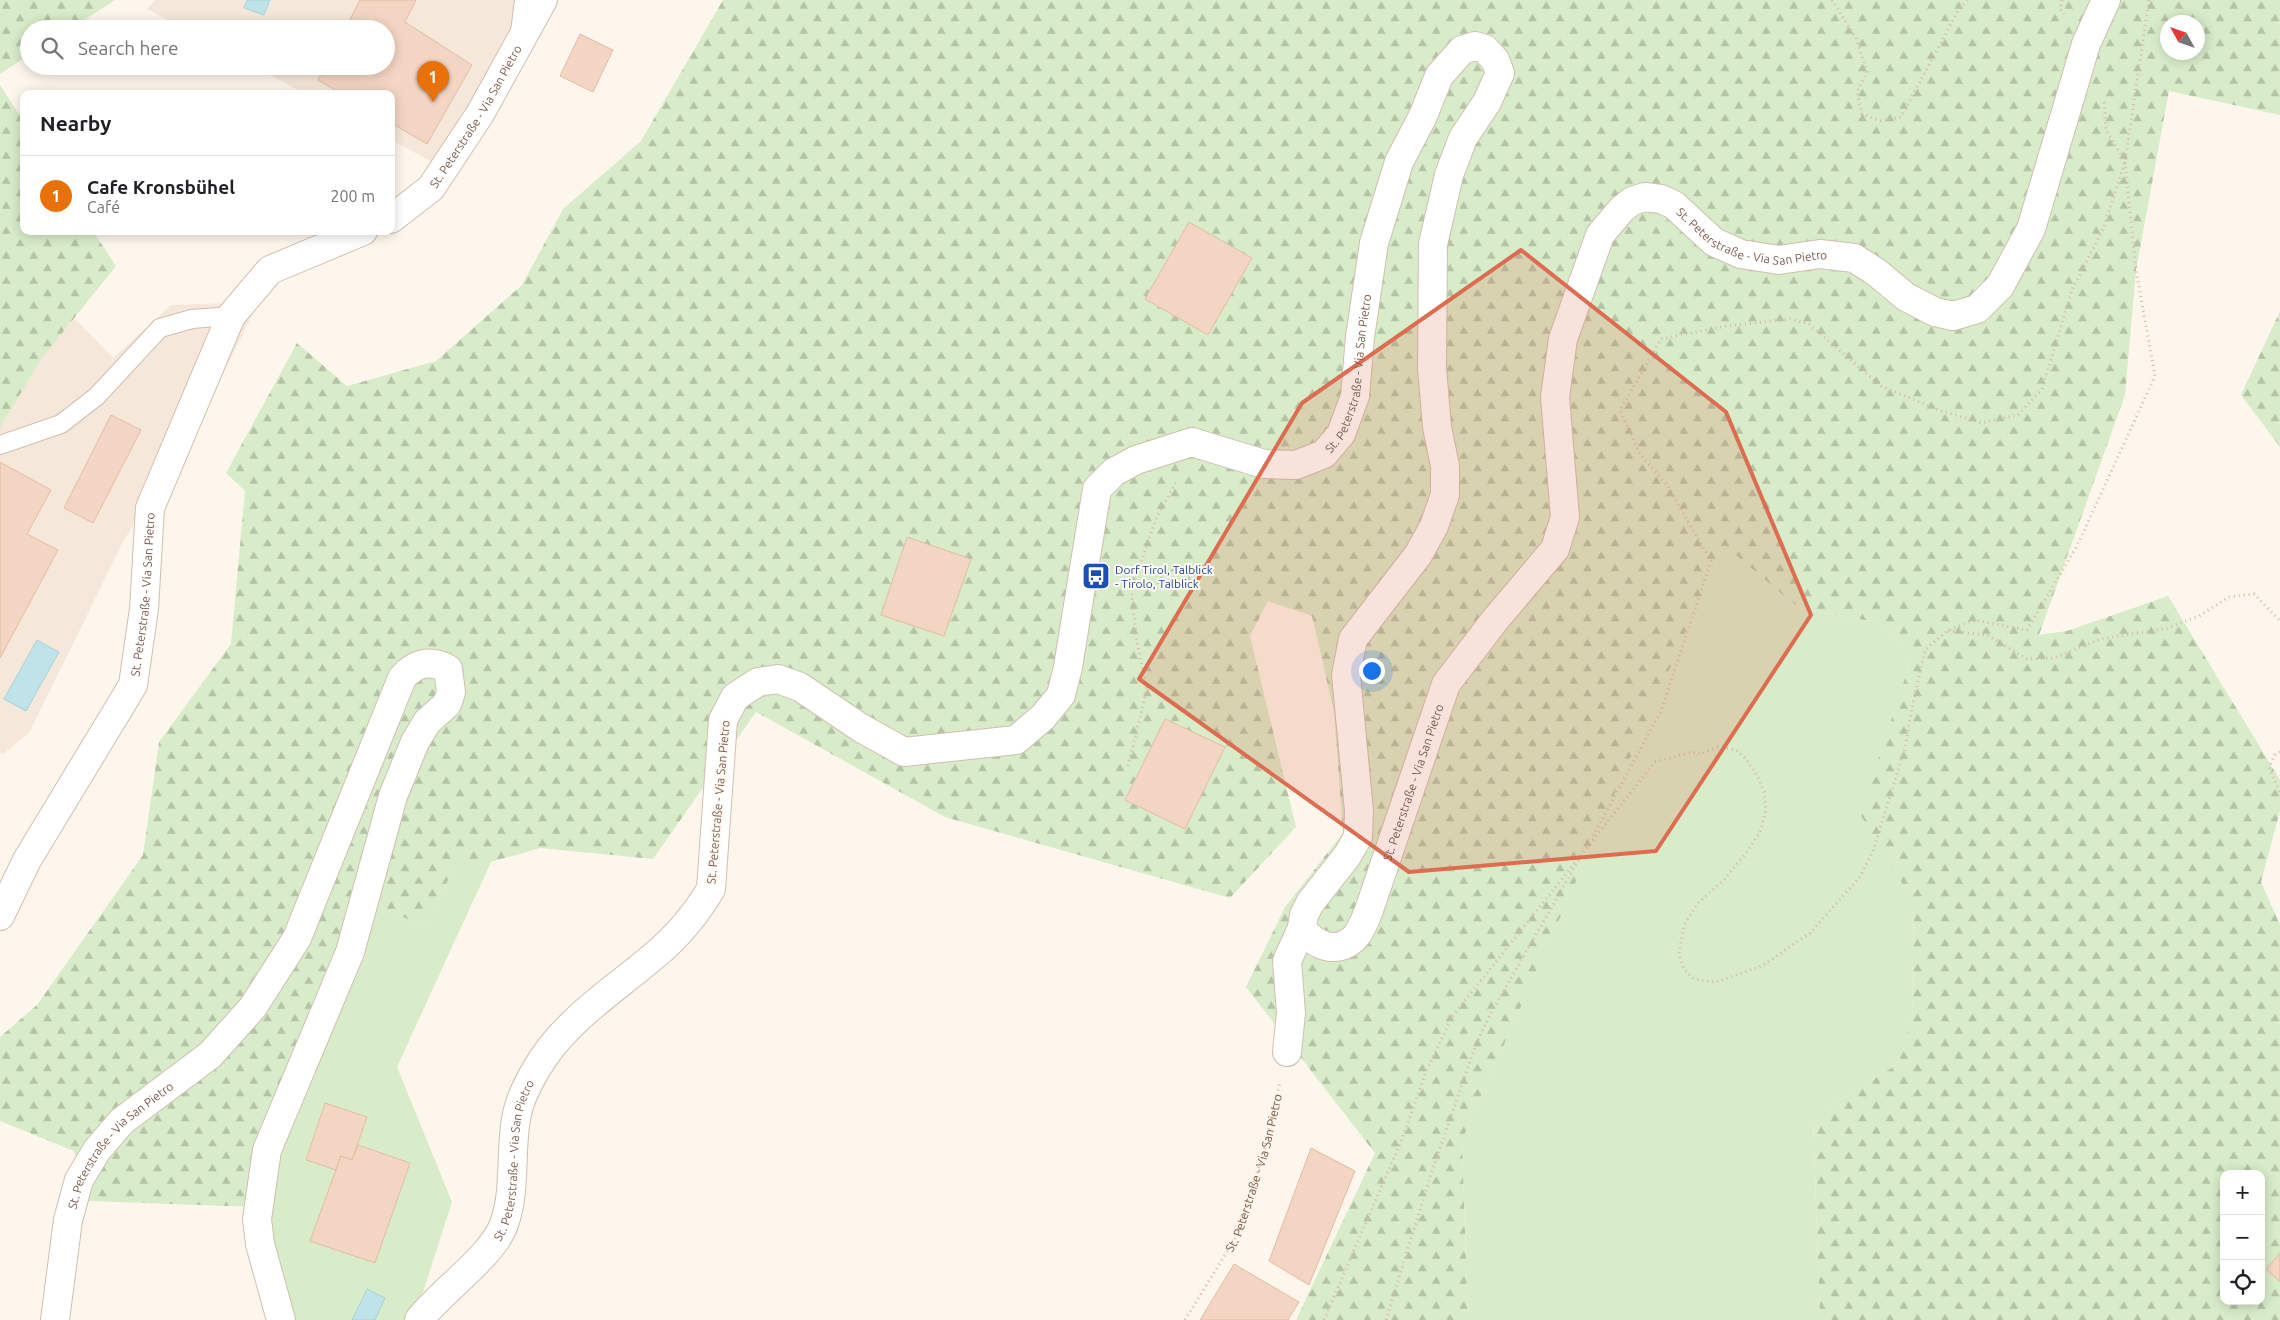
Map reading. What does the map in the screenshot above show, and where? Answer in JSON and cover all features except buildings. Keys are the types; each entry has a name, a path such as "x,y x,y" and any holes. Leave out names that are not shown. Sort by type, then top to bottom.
{"street":[{"name":"St. Peterstraße - Via San Pietro","path":"395,216 431,188 480,114 518,41 543,0"},
{"name":"St. Peterstraße - Via San Pietro","path":"1302,928 1308,936 1327,948 1342,946 1357,935 1369,910 1446,684 1495,620 1555,549 1565,516 1555,397 1563,339 1600,235 1621,210 1632,201 1646,197 1661,199 1674,205 1714,242 1741,254 1779,260 1820,254 1854,258 1876,272 1906,297 1935,312 1953,316 1977,309 2000,286 2031,229 2086,44 2106,0"},
{"name":"St. Peterstraße - Via San Pietro","path":"419,1320 476,1262 504,1225 509,1202 516,1118 526,1087 542,1059 565,1032 596,1002 657,954 680,931 698,911 711,889 723,720 735,697 758,682 778,679 800,687 861,728 904,752 1016,740 1043,717 1061,695 1068,667 1097,489 1114,472 1136,460 1192,442 1264,464 1296,465 1324,454 1341,434 1355,396 1360,337 1374,243 1399,162 1423,116 1439,76 1462,50 1474,46 1485,49 1495,60 1500,73 1487,102 1463,138 1449,175 1433,244 1432,368 1438,427 1445,466 1445,494 1434,526 1418,554 1353,639 1346,674 1359,811 1358,837 1347,856 1310,902 1304,915 1302,928 1287,961 1291,1013 1287,1052"},
{"name":"St. Peterstraße - Via San Pietro","path":"0,916 27,860 133,685 144,609 150,508 231,316 270,270 353,235"},
{"name":"St. Peterstraße - Via San Pietro","path":"55,1320 68,1220 79,1180 97,1150 122,1121 210,1055 253,1007 297,938 402,678 412,667 427,662 439,664 448,669 451,692 447,704 427,722 415,742 393,796 350,952 267,1150 257,1219 260,1244 281,1320"}],"lane":[{"path":"518,41 524,0"},
{"path":"0,445 61,424 97,396 160,328 192,319 231,316"}],"path":[{"path":"1832,0 1856,38 1866,72 1857,92 1862,114 1880,120 1901,117 1958,11 1967,0"},
{"path":"1324,1320 1402,1140 1426,1072 1452,1017 1655,762 1692,752 1701,754 1717,746 1736,750 1746,759 1758,777 1764,792 1766,810 1760,832 1746,854 1724,880 1698,903 1684,925 1679,954 1684,969 1694,979 1716,982 1762,966 1810,933 1860,877 1874,851 1905,748 1925,650 1947,631 1974,620 2027,630 2077,546 2154,376 2136,270 2125,162 2106,130 2104,93"},
{"path":"1386,1320 1431,1174 1476,1044 1490,1015 1662,711 1711,562 1667,485 1640,454 1620,410 1660,339 1726,326"},
{"path":"1128,766 1147,688 1137,643 1131,590 1157,517 1180,475 1212,448"},
{"path":"1947,631 1987,635 2027,659 2054,658 2100,639 2167,628 2199,616 2230,598 2254,594 2280,620"},
{"path":"2280,752 2275,755 2269,767 2280,792"},
{"name":"St. Peterstraße - Via San Pietro","path":"1185,1320 1236,1237 1264,1152 1287,1052"}],"highlighted area":[{"path":"1521,250 1726,412 1811,615 1656,851 1409,872 1139,679 1302,403"}],"shaded area":[{"path":"155,0 558,0 536,43 455,174 395,142 395,90 298,90 270,75 395,75 395,20 167,20 147,9"},
{"path":"228,303 252,315 207,406 124,540 29,733 3,754 0,752 0,428 42,358 74,318 113,358 171,305"}],"green space":[{"path":"0,0 115,0 84,20 20,20 20,61 0,74"},
{"path":"723,0 2280,0 2280,115 2169,91 2136,270 2125,395 2039,635 2067,631 2168,596 2280,780 2280,811 2261,882 2280,925 2280,1320 1820,1320 1813,1117 1898,1064 1912,1014 1914,903 1860,814 1911,660 1882,623 1800,609 1724,545 1462,1140 1468,1320 1296,1320 1375,1153 1246,987 1285,907 1343,833 1334,712 1312,616 1268,601 1250,636 1296,827 1230,898 945,817 756,712 653,859 540,848 491,862 457,862 425,927 365,900 257,1207 88,1201 74,1151 0,1121 0,1037 37,1005 143,855 159,742 231,644 245,491 226,473 297,343 347,386 436,361 522,285 563,209 641,141"},
{"path":"0,85 20,116 20,235 96,235 116,266 42,358 0,428"},
{"path":"2280,311 2280,447 2241,395"},
{"path":"1724,544 1800,609 1882,623 1911,660 1861,814 1914,903 1912,1014 1898,1064 1813,1117 1820,1320 1468,1320 1462,1140"},
{"path":"457,862 491,862 397,1067 452,1202 414,1320 281,1320 257,1219 365,900 425,927"}],"water":[{"path":"247,0 270,0 264,15 244,8"},
{"path":"37,640 59,652 26,711 4,699"},
{"path":"367,1289 385,1298 375,1320 352,1320"}],"place":[{"name":"Cafe Kronsbühel","path":"433,102"},
{"name":"Dorf Tirol, Talblick - Tirolo, Talblick","path":"1096,576"}]}
